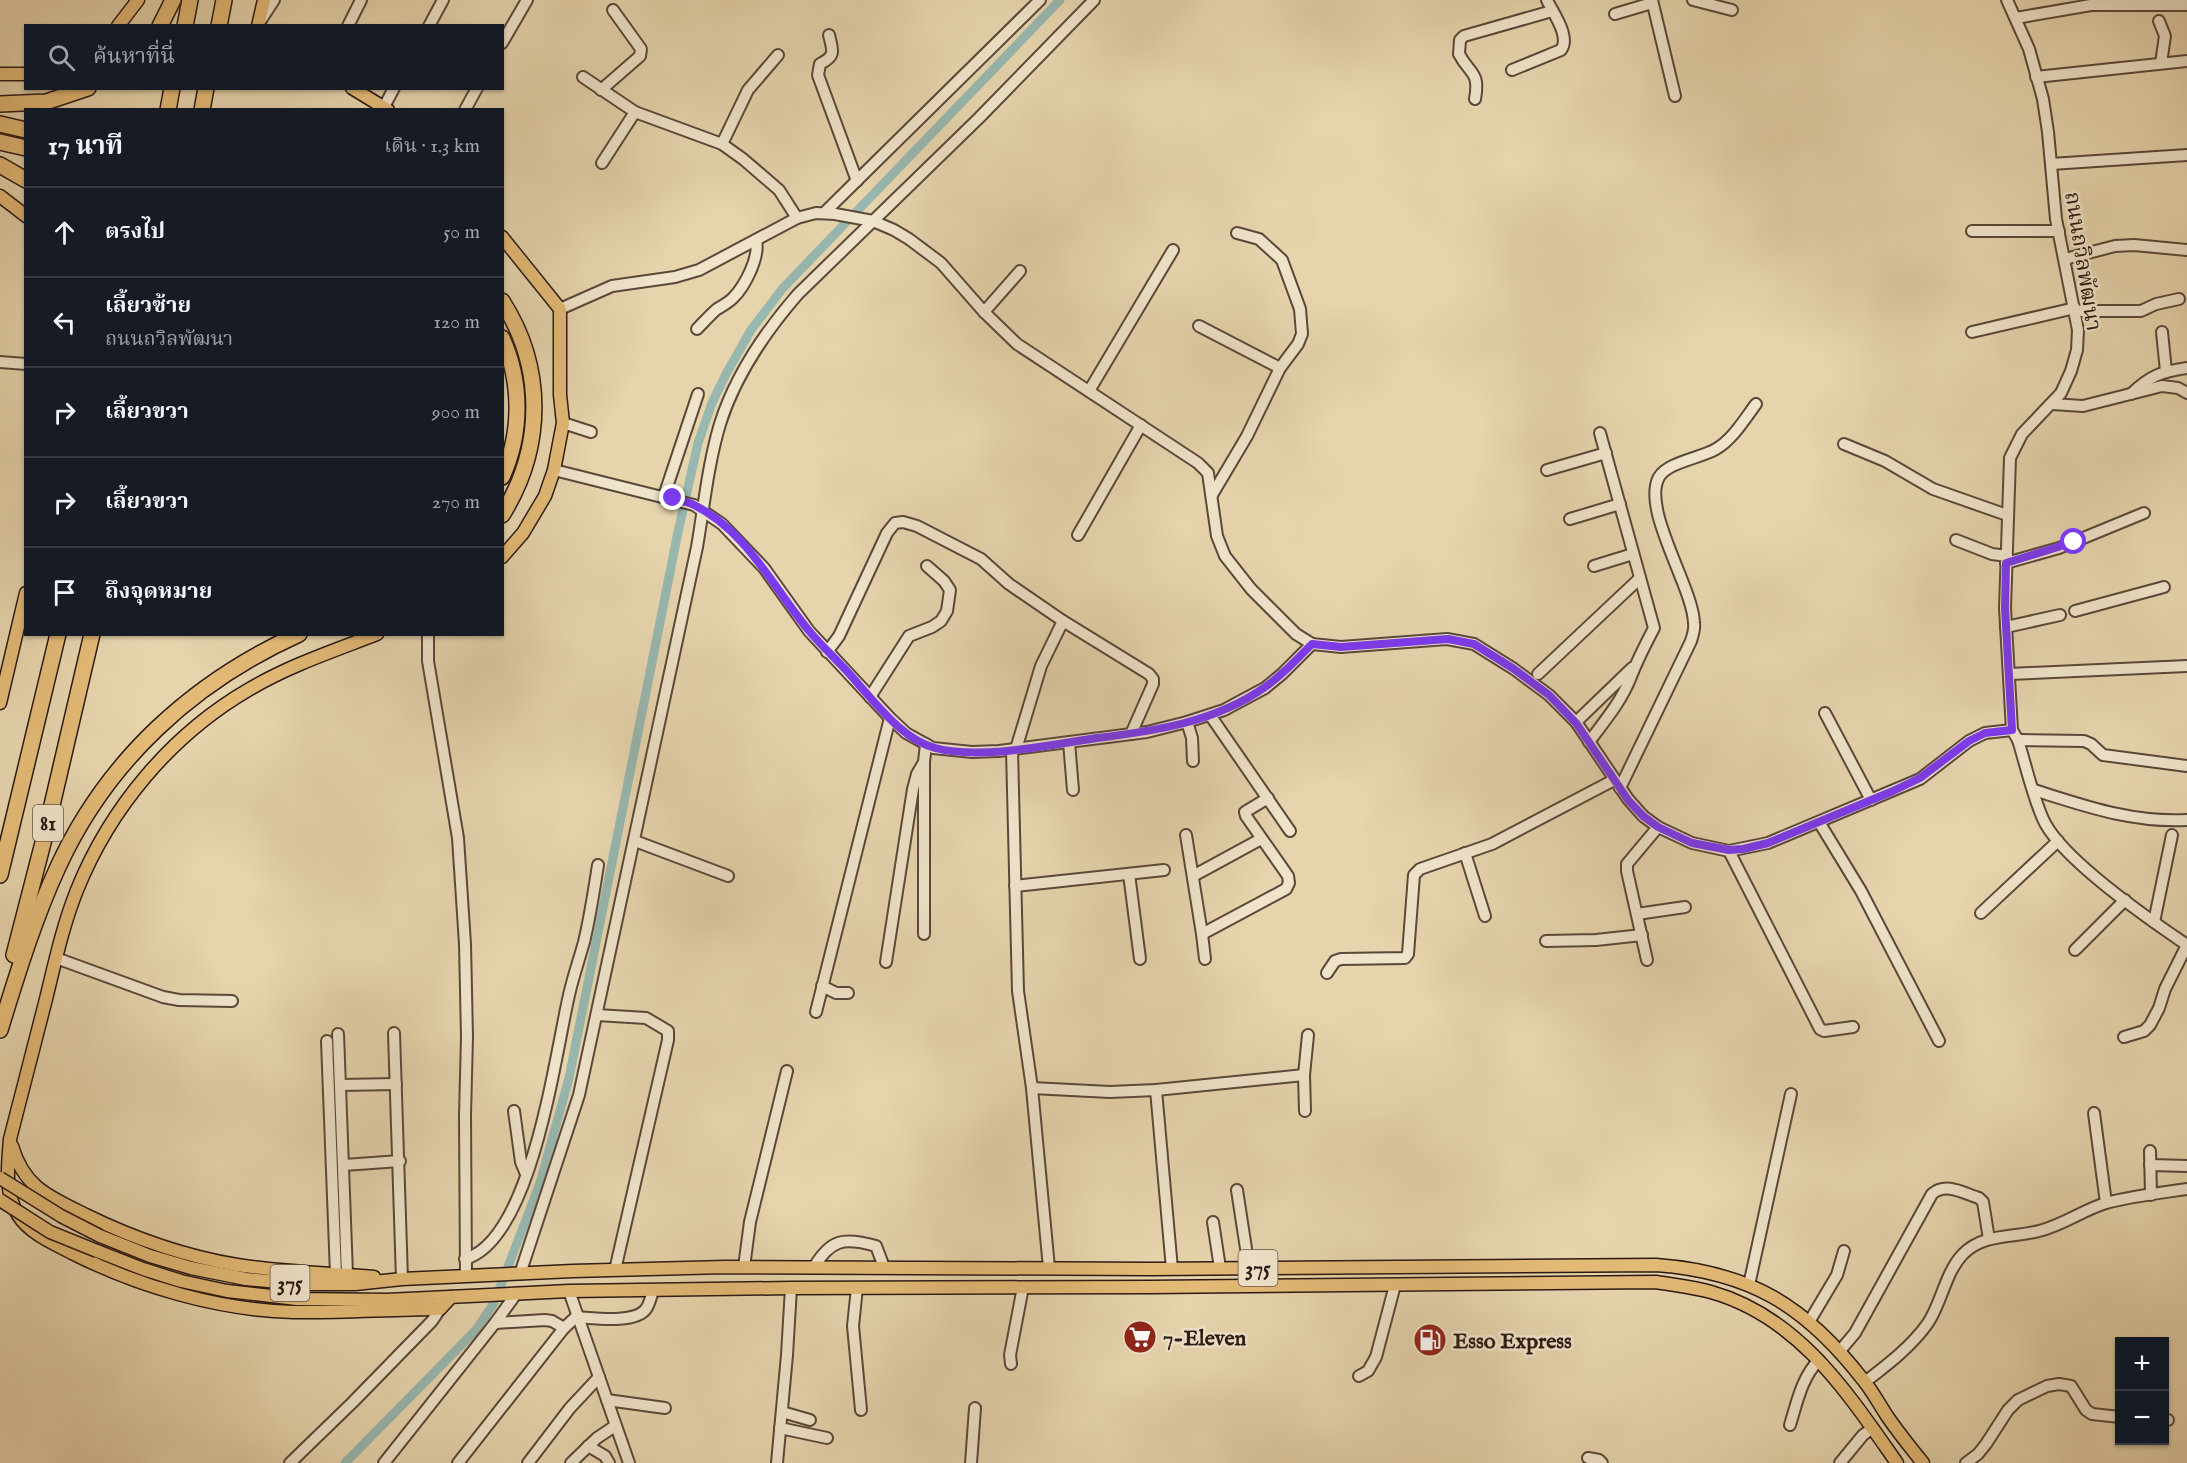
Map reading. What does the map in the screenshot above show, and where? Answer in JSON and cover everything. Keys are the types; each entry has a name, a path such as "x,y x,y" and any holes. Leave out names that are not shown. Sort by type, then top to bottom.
{"highway":[{"path":"161,24 173,0"},
{"path":"185,24 190,0"},
{"path":"219,24 224,0"},
{"path":"0,104 46,102 82,90"},
{"path":"168,108 172,90"},
{"path":"202,108 206,90"},
{"path":"0,124 24,130"},
{"path":"0,142 24,148"},
{"path":"0,165 24,179"},
{"path":"504,305 523,343 533,386 535,411 529,459 521,480 504,511"},
{"path":"504,344 513,369 518,401 516,431 509,462 504,473"},
{"name":"81","path":"0,875 58,636"},
{"name":"81","path":"0,1010 45,835 92,636"},
{"path":"0,1030 28,943 58,867 83,819 113,775 148,736 204,688 246,660 295,636"}],"main road":[{"path":"120,24 138,0"},
{"path":"259,24 264,0"},
{"path":"0,74 24,74"},
{"path":"355,90 386,108"},
{"path":"0,196 24,214"},
{"path":"504,239 560,309 560,395 563,423 554,470 545,496 535,516 504,555"},
{"path":"0,703 24,601"},
{"path":"372,636 265,680 212,715 167,754 128,799 95,852 69,912 10,1139 7,1166 10,1193 16,1212 28,1227 82,1258 135,1281 173,1293 245,1308 292,1312 440,1309 451,1297"},
{"path":"10,1139 22,1171 40,1191 113,1227 178,1251 248,1266 402,1279"},
{"name":"375","path":"0,1178 61,1216 100,1236 150,1256 191,1268 246,1279 301,1284 338,1285 486,1275 744,1267 1172,1269 1656,1265 1683,1267 1749,1285 1786,1304 1809,1322 1865,1382 1886,1415 1923,1463"},
{"path":"28,1227 23,1211 24,1201 29,1195 40,1191"},
{"name":"375","path":"0,1200 50,1232 97,1251 163,1276 250,1295 335,1299 768,1288 1656,1282 1711,1292 1761,1312 1790,1331 1819,1360 1873,1428 1897,1463"},
{"path":"744,1267 768,1288"}],"street":[{"path":"259,24 274,0"},
{"path":"349,24 361,0"},
{"path":"430,24 442,0"},
{"path":"504,40 527,0"},
{"path":"830,213 857,181 1040,0"},
{"path":"516,1274 579,1095 635,842 698,508 729,400 748,364 780,314 868,220 979,118 1094,0"},
{"path":"1512,70 1561,50 1564,46 1565,38 1547,0"},
{"path":"1693,0 1732,10"},
{"name":"ถนนถวิลพัฒนา","path":"2007,0 2029,49 2048,132 2052,189 2078,330 2077,350 2061,393 2022,434 2014,448 2008,471 2006,627 2015,735 2043,819 2058,841 2125,900 2187,945"},
{"path":"1615,14 1652,2 1675,96"},
{"path":"2016,18 2091,5 2187,5"},
{"path":"601,90 640,56 639,44 614,10"},
{"path":"1475,99 1477,81 1459,54 1460,40 1464,36 1552,11"},
{"path":"2159,21 2165,36 2161,63"},
{"path":"829,36 832,55 830,59 820,64 818,75 857,181"},
{"path":"722,144 748,90 778,55"},
{"path":"2036,77 2187,61"},
{"path":"583,77 635,112 722,144 779,190 797,218"},
{"path":"386,108 393,90"},
{"path":"466,108 476,90"},
{"path":"602,163 635,112"},
{"path":"2051,164 2187,155"},
{"path":"560,309 612,286 675,277 699,270 797,218 830,213 868,220 894,230 925,250 963,286 984,312 1017,344 1198,463 1208,473 1217,536 1225,556 1251,589 1296,634 1312,644 1341,647 1448,639 1474,644 1514,669 1549,695 1576,723 1617,784 1643,816 1658,827 1692,843 1729,850 1768,843 1920,778 1969,741 1985,733 2084,741 2103,755 2187,766"},
{"path":"1972,231 2059,231"},
{"path":"1212,495 1247,436 1280,368 1298,344 1303,325 1300,309 1282,260 1259,239 1237,233"},
{"path":"697,329 711,315 732,300 739,290 756,257 758,248 756,240"},
{"path":"2064,259 2115,246 2134,245 2187,250"},
{"path":"1089,391 1173,250"},
{"path":"984,312 1020,271"},
{"path":"1972,332 2076,310 2141,311 2156,304 2179,299"},
{"path":"1199,326 1280,368"},
{"path":"2162,332 2166,371"},
{"path":"0,362 24,364"},
{"path":"2131,394 2152,376 2187,368"},
{"path":"2052,404 2083,406 2162,386 2178,388 2187,393"},
{"path":"668,497 698,394"},
{"path":"1327,973 1330,965 1341,959 1405,958 1408,954 1416,872 1492,844 1617,784 1694,632 1693,613 1662,525 1656,501 1657,482 1665,470 1716,449 1731,438 1756,404"},
{"path":"563,423 591,432"},
{"path":"1078,535 1141,425"},
{"path":"1589,742 1611,712 1630,680 1633,668 1654,628 1600,433"},
{"path":"1844,444 1885,461 1934,489 2007,515"},
{"path":"1547,470 1606,453"},
{"path":"554,470 668,497 698,508 722,524 764,568 809,631 827,652 890,718 906,733 926,744 947,750 972,752 1014,749 1131,734 1187,722 1242,701 1265,688 1312,644"},
{"path":"1570,519 1620,504"},
{"path":"1956,540 2006,559 2059,548 2144,513"},
{"path":"827,652 839,636 887,533 895,523 903,522 927,530 981,559 1009,584 1153,679 1153,684 1131,734"},
{"path":"1594,566 1634,554"},
{"path":"870,697 909,636 932,627 941,621 947,611 950,590 944,581 927,566"},
{"path":"1538,674 1640,578"},
{"path":"2075,611 2164,587"},
{"path":"2006,627 2060,615"},
{"path":"1049,1268 1032,1088 1018,991 1014,886 1014,749 1041,666 1063,621"},
{"path":"428,636 428,661 458,838 465,944 466,1276"},
{"path":"2009,674 2186,663"},
{"path":"1576,723 1633,668"},
{"path":"1825,713 1871,800"},
{"path":"1209,715 1290,831"},
{"path":"816,1012 890,718"},
{"path":"1187,722 1192,738 1193,761"},
{"path":"1069,742 1073,790"},
{"path":"924,934 924,762 926,744"},
{"path":"886,962 913,789 917,774 924,762"},
{"path":"2034,790 2130,818 2154,821 2187,820"},
{"path":"1202,934 1286,889 1289,883 1288,876 1245,812 1268,798"},
{"path":"1819,822 1861,891 1939,1041"},
{"path":"1647,960 1627,864 1658,827"},
{"path":"1186,835 1205,959"},
{"path":"2154,922 2172,835"},
{"path":"1193,876 1261,839"},
{"path":"1981,914 2058,841"},
{"path":"635,842 728,876"},
{"path":"1729,850 1820,1029 1824,1031 1853,1027"},
{"path":"1465,854 1485,916"},
{"path":"465,1259 480,1254 503,1227 526,1174 547,1104 569,994 584,944 598,866"},
{"path":"1014,886 1164,870"},
{"path":"1129,874 1140,959"},
{"path":"2075,950 2125,900"},
{"path":"1637,914 1685,907"},
{"path":"1546,941 1596,940 1642,935"},
{"path":"2124,1036 2144,1031 2150,1025 2187,945"},
{"path":"56,958 163,997 179,1000 232,1001"},
{"path":"822,986 836,993 848,993"},
{"path":"597,1015 646,1018 668,1031 668,1040 615,1270"},
{"path":"394,1033 400,1161 402,1279"},
{"path":"338,1034 344,1165 342,1274"},
{"path":"1305,1111 1304,1075 1308,1035"},
{"path":"327,1041 342,1274"},
{"path":"744,1267 750,1222 787,1071"},
{"path":"1032,1088 1110,1092 1156,1090 1304,1075"},
{"path":"340,1086 396,1084"},
{"path":"1156,1090 1172,1269"},
{"path":"1749,1285 1791,1094"},
{"path":"514,1111 521,1162 526,1174"},
{"path":"2094,1113 2106,1203"},
{"path":"2150,1151 2151,1195"},
{"path":"344,1165 400,1161"},
{"path":"2150,1165 2187,1166"},
{"path":"1839,1352 1856,1333 1932,1194 1937,1190 1946,1187 1979,1198 1983,1202 1989,1239"},
{"path":"1865,1382 1910,1343 1928,1323 1961,1256 1976,1243 2039,1231 2106,1203 2187,1189"},
{"path":"1237,1190 1249,1268"},
{"path":"1213,1222 1220,1268"},
{"path":"814,1267 824,1251 832,1244 847,1241 876,1246 884,1267"},
{"path":"1809,1322 1837,1275 1844,1251"},
{"path":"1359,1376 1368,1371 1376,1357 1395,1285"},
{"path":"1011,1364 1010,1355 1023,1287"},
{"path":"777,1463 791,1288"},
{"path":"857,1288 853,1326 861,1410"},
{"path":"458,1463 564,1328 576,1317 627,1319 639,1316 646,1309 653,1291"},
{"path":"569,1292 629,1463"},
{"path":"384,1463 495,1323 511,1294"},
{"path":"290,1463 369,1386 432,1321 440,1309"},
{"path":"495,1323 545,1320 564,1328"},
{"path":"1790,1425 1804,1381 1811,1368 1819,1360"},
{"path":"528,1463 570,1408 599,1377"},
{"path":"1966,1463 1978,1454 2008,1410 2018,1400 2047,1386 2060,1384 2071,1386 2086,1410 2092,1414 2115,1416"},
{"path":"607,1400 664,1408"},
{"path":"971,1463 975,1408"},
{"path":"782,1412 810,1420"},
{"path":"571,1463 588,1446 615,1426"},
{"path":"780,1428 827,1438"},
{"path":"1840,1463 1863,1435 1873,1428"},
{"path":"588,1446 605,1456 609,1463"},
{"path":"1588,1458 1599,1460 1602,1463"}],"waterway":[{"path":"345,1463 476,1330 494,1303 540,1183 569,1078 677,537 698,443 712,403 726,374 751,330 783,288 1060,0"}],"place":[{"name":"7-Eleven","path":"1140,1337"},
{"name":"Esso Express","path":"1430,1340"}],"route":[{"path":"673,498 694,505 722,524 764,568 796,614 827,652 906,733 933,748 972,752 999,751 1147,732 1224,710 1242,701 1265,688 1312,644 1341,647 1448,639 1474,644 1514,669 1549,695 1576,723 1628,800 1643,816 1670,834 1692,843 1729,850 1768,843 1893,791 1920,778 1969,741 1985,733 2012,730 2005,608 2006,563 2074,542"}]}
